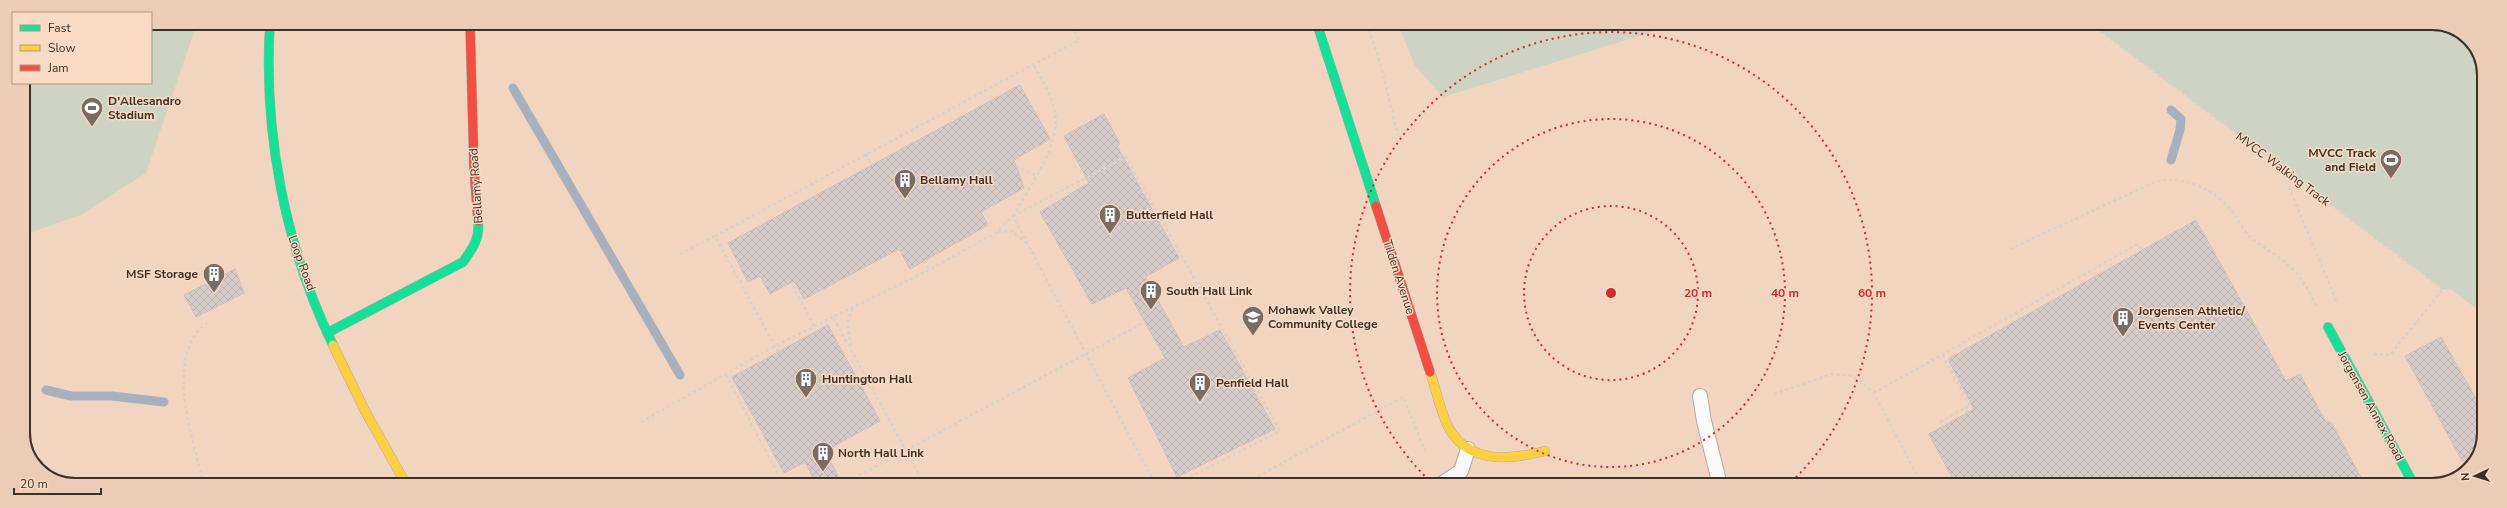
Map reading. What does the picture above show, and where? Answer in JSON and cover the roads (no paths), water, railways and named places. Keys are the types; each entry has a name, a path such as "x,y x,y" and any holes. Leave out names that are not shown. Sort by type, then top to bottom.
{"street":[{"name":"Loop Road","path":"270,30 268,53 273,152 292,239 327,333 365,411 403,478"},
{"name":"Bellamy Road","path":"327,333 463,262 475,246 479,217 474,168 470,30"},
{"name":"Tilden Avenue","path":"1319,30 1445,420 1453,436 1468,448 1481,455 1497,459 1523,457 1545,451"},
{"name":"Jorgensen Annex Road","path":"2328,327 2410,478"}],"lane":[{"path":"1700,396 1704,421 1718,478"},
{"path":"1450,478 1461,471 1468,448"}],"waterway":[{"path":"513,88 680,375"},
{"path":"2171,110 2181,119 2180,130 2171,160"},
{"path":"46,390 71,396 112,396 164,402"}],"place":[{"name":"D'Allesandro Stadium","path":"92,128"},
{"name":"MVCC Track and Field","path":"2391,180"},
{"name":"Bellamy Hall","path":"905,200"},
{"name":"Butterfield Hall","path":"1110,234"},
{"name":"MSF Storage","path":"214,294"},
{"name":"South Hall Link","path":"1151,310"},
{"name":"Mohawk Valley Community College","path":"1253,336"},
{"name":"Jorgensen Athletic/ Events Center","path":"2123,338"},
{"name":"Huntington Hall","path":"806,398"},
{"name":"Penfield Hall","path":"1200,402"},
{"name":"North Hall Link","path":"823,472"}]}
